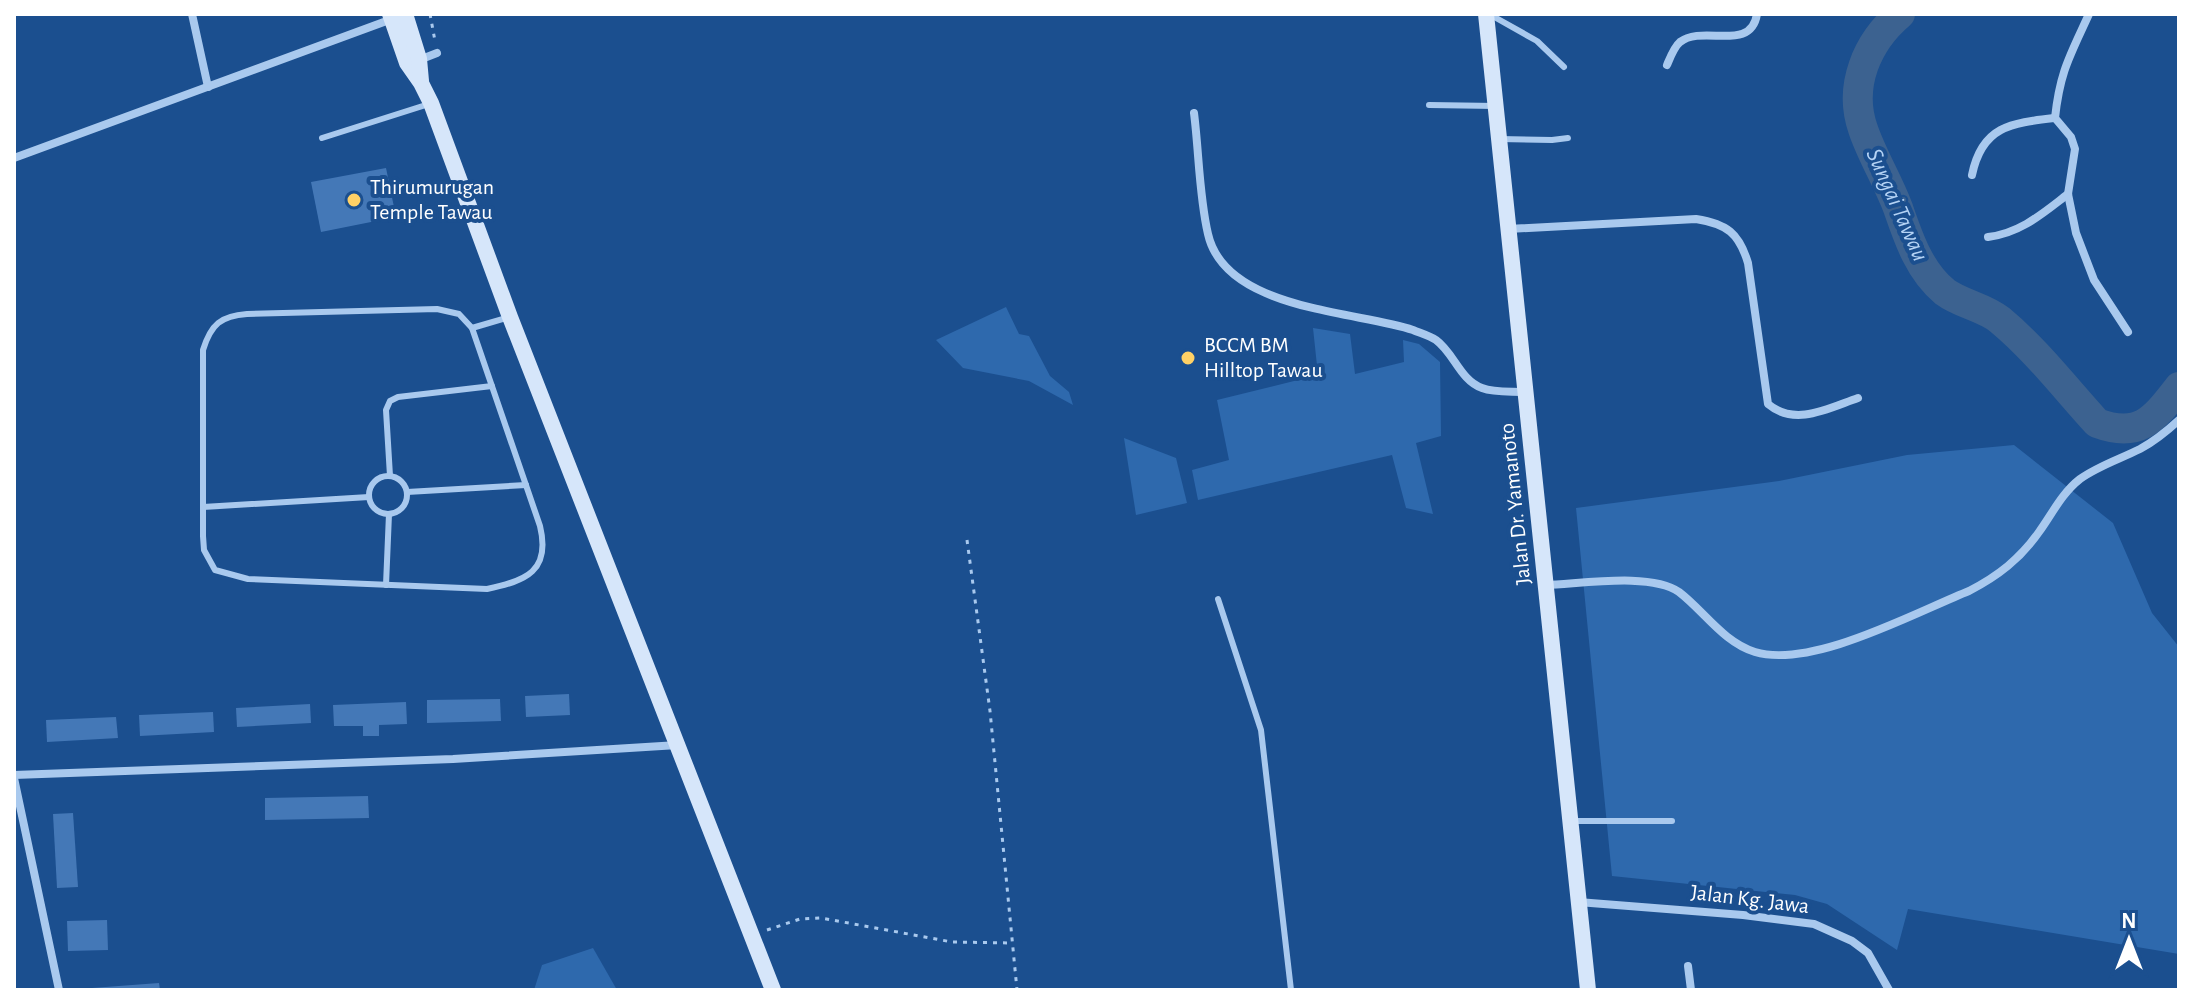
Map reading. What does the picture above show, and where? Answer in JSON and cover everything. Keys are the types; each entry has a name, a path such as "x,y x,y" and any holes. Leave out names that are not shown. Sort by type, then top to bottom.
{"main road":[{"name":"Jalan Dr. Yamanoto","path":"1487,14 1588,990"},
{"path":"395,16 773,990"}],"street":[{"path":"192,14 208,87"},
{"path":"1667,65 1679,43 1696,34 1736,36 1748,33 1755,24 1757,14"},
{"path":"2089,14 2065,63 2055,118 2071,137 2075,149 2068,194 2076,233 2094,280 2128,332"},
{"path":"14,158 395,16"},
{"path":"413,61 437,53"},
{"path":"1194,113 1208,235 1216,257 1230,272 1298,305 1413,330 1436,340 1469,380 1482,388 1525,392"},
{"path":"1972,175 1983,144 1994,133 2022,122 2055,118"},
{"path":"1988,237 2028,224 2068,194"},
{"path":"1508,229 1696,219 1714,222 1731,231 1743,245 1746,254 1768,404 1777,412 1792,416 1809,415 1858,398"},
{"path":"1545,585 1642,581 1662,585 1676,590 1728,638 1755,652 1793,656 1824,651 1991,580 2016,561 2064,494 2081,479 2162,436 2179,420"},
{"path":"59,990 14,776 453,759 679,745"},
{"name":"Jalan Kg. Jawa","path":"1578,902 1712,912 1814,924 1844,936 1868,953 1889,990"},
{"path":"1688,966 1691,990"}],"lane":[{"path":"1487,14 1537,41 1564,67"},
{"path":"322,138 431,103"},
{"path":"1429,105 1496,106"},
{"path":"1499,139 1568,138"},
{"path":"437,309 459,314 472,328 492,386 540,526 543,554 538,566 526,578 487,589 248,579 215,570 204,550 203,350 208,333 217,322 230,315 247,314 437,309"},
{"path":"472,328 510,317"},
{"path":"390,476 386,410 390,401 398,397 492,386"},
{"path":"390,476 402,481 407,492 401,509 389,514 374,508 369,497 374,481 390,476"},
{"path":"407,492 526,485"},
{"path":"203,507 369,497"},
{"path":"386,585 389,514"},
{"path":"1218,599 1261,730 1291,990"},
{"path":"1570,821 1672,821"}],"path":[{"path":"430,14 437,53"},
{"path":"967,540 990,711 1017,990"},
{"path":"752,934 800,919 821,918 952,942 1012,943"}],"shaded area":[{"path":"1006,307 1019,334 1029,336 1050,376 1069,392 1073,405 1029,381 963,368 936,340"},
{"path":"1313,328 1350,334 1355,374 1404,362 1403,340 1419,344 1440,362 1441,436 1416,443 1433,514 1406,508 1392,455 1198,500 1192,470 1229,460 1217,400 1318,375"},
{"path":"1124,438 1176,458 1187,503 1136,515"},
{"path":"2014,445 2113,523 2152,613 2179,647 2179,954 1908,909 1897,950 1827,904 1795,895 1612,876 1576,508 1779,481 1907,455"},
{"path":"593,948 617,990 534,990 542,965"}],"building":[{"name":"Thirumurugan Temple Tawau","path":"386,168 396,217 321,232 311,182"},
{"path":"569,694 570,715 526,717 525,696"},
{"path":"500,699 501,721 427,723 427,700"},
{"path":"406,702 407,724 379,725 379,736 363,736 363,726 334,726 333,705"},
{"path":"310,704 311,723 237,727 236,708"},
{"path":"213,712 214,732 140,736 139,715"},
{"path":"116,717 118,738 47,742 46,720"},
{"path":"368,796 369,818 265,820 265,798"},
{"path":"73,813 78,887 57,888 53,814"},
{"path":"107,920 108,950 68,951 67,921"},
{"path":"159,983 160,990 92,988"}],"waterway":[{"name":"Sungai Tawau","path":"1900,14 1870,51 1859,81 1859,113 1910,242 1928,274 1945,292 1994,316 2013,332 2097,423 2124,429 2145,423 2179,387"}],"place":[{"name":"Thirumurugan Temple Tawau","path":"354,200"},
{"name":"BCCM BM Hilltop Tawau","path":"1188,358"}]}
